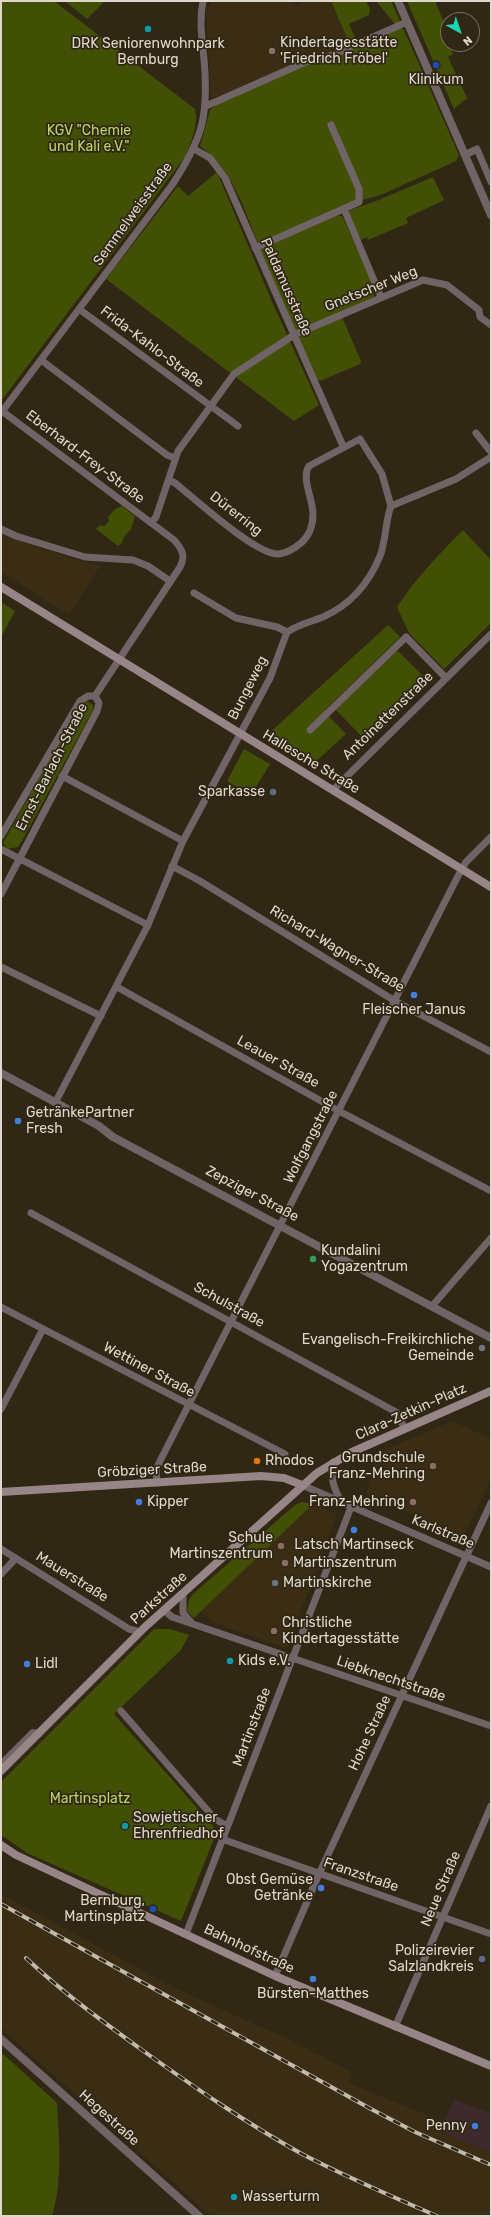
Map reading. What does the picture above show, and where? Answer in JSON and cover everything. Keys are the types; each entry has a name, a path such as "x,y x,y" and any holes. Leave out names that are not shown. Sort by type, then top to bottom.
{"main road":[{"name":"Hallesche Straße","path":"1,587 491,886"},
{"name":"Clara-Zetkin-Platz","path":"302,1486 333,1462 491,1391"},
{"name":"Gröbziger Straße","path":"1,1492 271,1476 284,1478 302,1486"},
{"name":"Parkstraße","path":"1,1771 140,1632 302,1486"},
{"name":"Bahnhofstraße","path":"1,1845 16,1855 275,1976 491,2066"}],"street":[{"name":"Semmelweisstraße","path":"2,412 172,185 194,149 202,129 206,106 201,32 203,1"},
{"path":"398,1 491,215"},
{"path":"206,106 308,61 323,59 407,22"},
{"path":"255,248 344,210 359,202 359,189 331,125"},
{"name":"Paldamusstraße","path":"194,149 210,158 222,172 343,446"},
{"path":"465,155 477,149 491,182"},
{"path":"344,210 381,297"},
{"name":"Gnetscher Weg","path":"151,523 156,517 175,458 210,406 234,374 294,336 423,280 447,285 479,310 480,317 491,325"},
{"name":"Frida-Kahlo-Straße","path":"79,309 238,426"},
{"path":"41,360 167,455 175,458"},
{"name":"Eberhard-Frey-Straße","path":"2,412 174,540 183,552 183,562 170,581"},
{"path":"476,433 491,452"},
{"name":"Dürerring","path":"168,480 175,482 261,549 279,554 295,548 305,539 312,527 313,514 307,470 309,466 343,446 360,439 382,474 392,506"},
{"path":"194,593 236,618 277,627 287,632 296,626 324,616 337,609 358,592 372,574 382,551 386,537 389,511 392,506 456,479 491,458"},
{"path":"1,529 16,536 85,557 133,560 148,566 170,581"},
{"name":"Ernst-Barlach-Straße","path":"95,696 170,581"},
{"name":"Bungeweg","path":"55,1103 102,1016 148,925 183,841 270,678 287,632"},
{"name":"Antoinettenstraße","path":"333,790 491,634"},
{"name":"Antoinettenstraße","path":"310,730 406,637 446,678"},
{"name":"Ernst-Barlach-Straße","path":"1,836 20,800 80,701 88,696 95,696"},
{"name":"Ernst-Barlach-Straße","path":"1,894 97,711 99,703 95,696"},
{"path":"62,776 183,841"},
{"name":"Wolfgangstraße","path":"157,1483 156,1470 160,1461 462,869 470,857 491,837"},
{"path":"1,849 148,925"},
{"name":"Richard-Wagner-Straße","path":"172,866 200,881 395,1000 491,1052"},
{"path":"1,967 102,1016"},
{"name":"Leauer Straße","path":"117,986 339,1111 491,1191"},
{"name":"Zepziger Straße","path":"1,1073 99,1126 113,1137 281,1224 433,1305 491,1338"},
{"name":"Schulstraße","path":"31,1213 232,1321 396,1412 405,1429"},
{"path":"433,1305 491,1238"},
{"name":"Wettiner Straße","path":"1,1307 285,1454"},
{"path":"1,1409 43,1329"},
{"path":"333,1462 331,1475 332,1485 341,1502"},
{"name":"Karlstraße","path":"302,1486 491,1567"},
{"name":"Hohe Straße","path":"275,1976 319,1874 491,1502"},
{"name":"Martinstraße","path":"186,1934 351,1507"},
{"name":"Mauerstraße","path":"1,1549 129,1629 140,1632"},
{"path":"1,1574 16,1558"},
{"path":"183,1593 183,1613 193,1624"},
{"name":"Liebknechtstraße","path":"164,1610 172,1617 491,1726"},
{"path":"129,1629 129,1643"},
{"path":"121,1711 215,1819 227,1826"},
{"name":"Parkstraße","path":"1,1765 33,1733 38,1734"},
{"name":"Neue Straße","path":"395,2027 491,1806"},
{"name":"Franzstraße","path":"222,1839 491,1934"},
{"name":"Hegestraße","path":"1,2039 199,2216"}],"shaded area":[{"name":"Kindertagesstätte 'Friedrich Fröbel'","path":"213,1 293,1 296,6 305,1 331,1 350,45 320,57 309,58 211,99 206,12"},
{"path":"1,533 45,550 100,566 69,615 1,572"},
{"name":"Grundschule Franz-Mehring","path":"452,1421 491,1438 491,1480 463,1537 366,1494 380,1452"},
{"name":"Martinszentrum","path":"313,1504 337,1514 287,1648 216,1624 200,1611"},
{"path":"1,1894 175,1988 288,2039 352,2072 348,2083 444,2122 440,2132 491,2153 491,2216 211,2216 1,2028"},
{"path":"454,2099 491,2114 491,2153 440,2132"}],"green space":[{"name":"KGV \"Chemie und Kali e.V.\"","path":"1,1 54,1 195,109 196,121 194,133 185,157 1,401"},
{"path":"65,1 105,1 87,19"},
{"path":"331,1 366,1 370,9 369,15 349,24 357,42 350,45"},
{"path":"376,1 391,1 400,21 398,24 395,24"},
{"path":"407,1 435,1 440,13 440,52 452,52 453,54 448,57 467,98 454,109"},
{"path":"401,28 404,30 459,155 456,161 383,194 353,203 258,243 242,202 229,178 212,156 200,146 210,110 217,104 303,65"},
{"path":"217,172 273,304 319,405 294,421 106,279 178,186 188,196"},
{"path":"433,177 444,200 406,218 408,223 368,240 367,237 360,240 348,212 350,210 376,201"},
{"path":"336,215 342,216 344,220 375,288 374,297 297,331 294,329 259,250"},
{"path":"342,317 361,361 360,364 320,381 317,379 299,338"},
{"path":"122,506 135,516 131,529 124,537 122,543 118,546 96,529 100,525 104,526 109,521 108,517 115,509"},
{"path":"463,530 489,558 491,557 491,623 444,669 409,633 397,607 428,567"},
{"path":"1,602 15,611 1,637"},
{"path":"388,625 400,637 324,711 346,734 314,763 267,735"},
{"path":"397,650 428,681 366,741 335,709"},
{"path":"87,701 93,705 93,710 23,839 18,847 7,849 3,843 77,710"},
{"path":"244,749 270,764 251,795 227,781"},
{"path":"302,1502 313,1504 194,1618 187,1611 189,1600 192,1595 295,1505"},
{"name":"Martinsplatz","path":"154,1629 170,1629 189,1635 181,1650 114,1714 213,1826 216,1834 181,1921 27,1853 1,1835 2,1781"},
{"path":"1,2052 57,2103 59,2174 58,2188 52,2216 1,2216"}],"railway":[{"path":"1,1904 371,2109 415,2132 491,2165"},
{"path":"26,1958 68,1994 112,2028 181,2078 240,2117 302,2154 437,2216"}],"place":[{"name":"DRK Seniorenwohnpark Bernburg","path":"148,29"},
{"name":"Kindertagesstätte 'Friedrich Fröbel'","path":"272,51"},
{"name":"Klinikum","path":"436,65"},
{"name":"Sparkasse","path":"273,792"},
{"name":"Fleischer Janus","path":"414,995"},
{"name":"GetränkePartner Fresh","path":"18,1121"},
{"name":"Kundalini Yogazentrum","path":"313,1259"},
{"name":"Evangelisch-Freikirchliche Gemeinde","path":"482,1348"},
{"name":"Rhodos","path":"257,1461"},
{"name":"Grundschule Franz-Mehring","path":"433,1466"},
{"name":"Kipper","path":"139,1502"},
{"name":"Franz-Mehring","path":"413,1502"},
{"name":"Latsch Martinseck","path":"354,1530"},
{"name":"Schule Martinszentrum","path":"281,1546"},
{"name":"Martinszentrum","path":"285,1563"},
{"name":"Martinskirche","path":"275,1583"},
{"name":"Christliche Kindertagesstätte","path":"274,1631"},
{"name":"Kids e.V.","path":"230,1661"},
{"name":"Lidl","path":"27,1664"},
{"name":"Sowjetischer Ehrenfriedhof","path":"125,1826"},
{"name":"Obst Gemüse Getränke","path":"321,1888"},
{"name":"Bernburg, Martinsplatz","path":"153,1909"},
{"name":"Polizeirevier Salzlandkreis","path":"482,1959"},
{"name":"Bürsten-Matthes","path":"313,1979"},
{"name":"Penny","path":"475,2126"},
{"name":"Wasserturm","path":"234,2197"}]}
